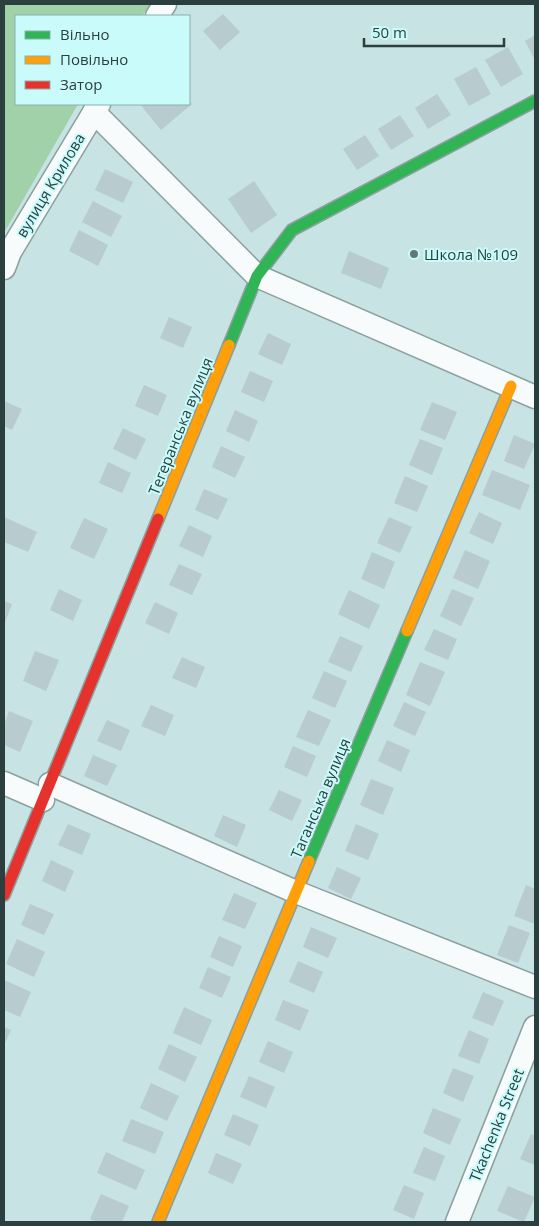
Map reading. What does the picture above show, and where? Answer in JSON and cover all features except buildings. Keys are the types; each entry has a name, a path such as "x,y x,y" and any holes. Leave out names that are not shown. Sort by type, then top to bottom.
{"street":[{"path":"158,15 165,4"},
{"name":"Тегеранська вулиця","path":"4,895 257,276 292,230 535,100"},
{"path":"96,108 257,276 535,397"},
{"name":"вулиця Крилова","path":"4,268 10,252 96,108"},
{"name":"Таганська вулиця","path":"158,1222 511,386"},
{"path":"4,783 47,792 535,987"},
{"name":"Tkachenka Street","path":"457,1222 535,1027"}],"green space":[{"path":"4,4 151,4 143,15 15,15 15,105 77,105 4,233"}],"traffic: fast":[{"path":"229,345 257,276 292,230 535,101"},
{"path":"309,861 407,631"}],"traffic: slow":[{"path":"158,519 229,345"},
{"path":"407,631 511,386"},
{"path":"158,1222 309,861"}],"traffic: jam":[{"path":"4,895 158,519"}],"place":[{"name":"Школа №109","path":"414,254"}]}
